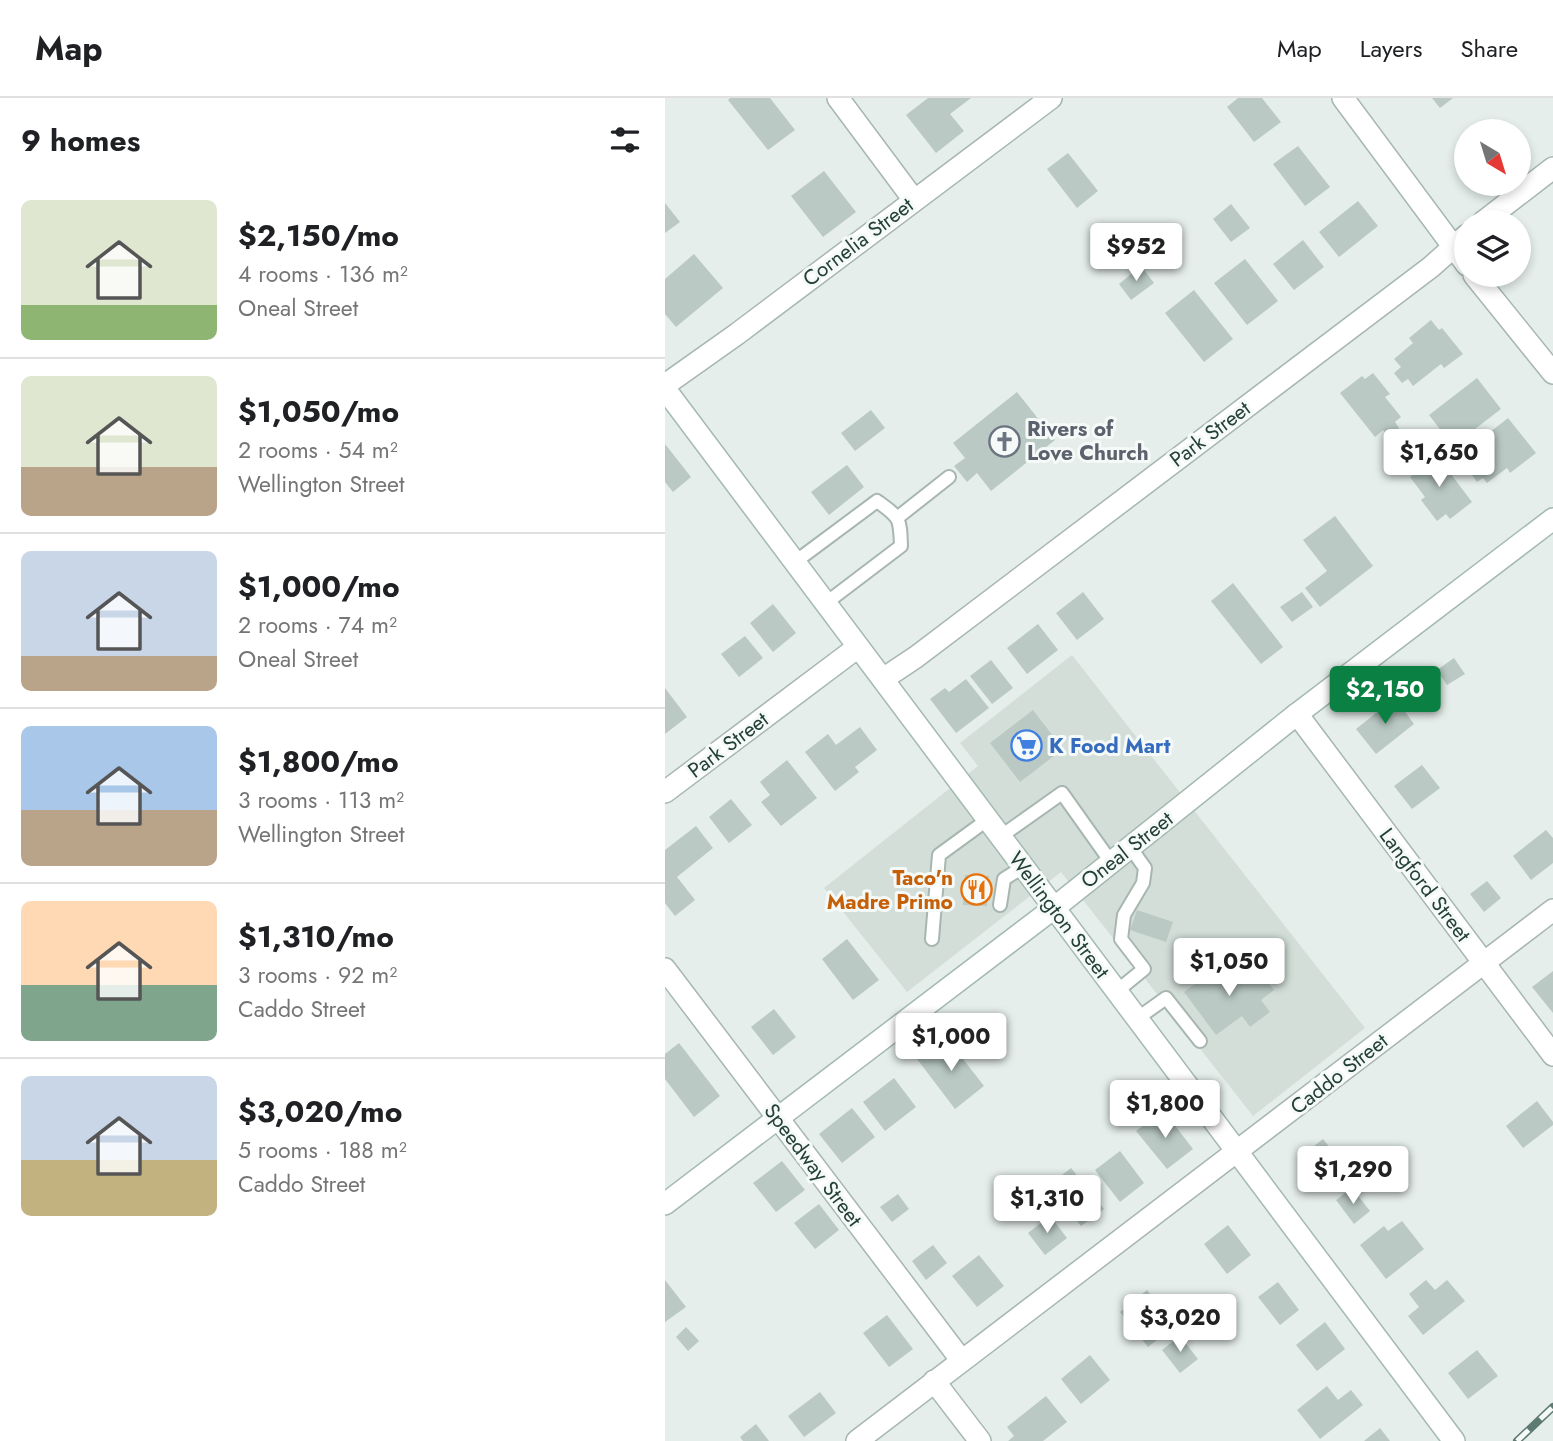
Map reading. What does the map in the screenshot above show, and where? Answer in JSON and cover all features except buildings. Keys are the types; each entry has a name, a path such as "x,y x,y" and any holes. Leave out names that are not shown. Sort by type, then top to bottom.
{"street":[{"path":"838,98 914,200"},
{"name":"Cornelia Street","path":"665,387 1051,98"},
{"path":"1343,98 1454,235"},
{"path":"1499,210 1553,168"},
{"name":"Park Street","path":"883,680 1408,284 1454,245"},
{"path":"1484,287 1553,373"},
{"name":"Wellington Street","path":"665,387 1454,1441"},
{"name":"Oneal Street","path":"665,1204 1054,908 1297,715 1553,519"},
{"name":"Park Street","path":"665,792 859,647"},
{"name":"Langford Street","path":"1297,715 1553,1055"},
{"name":"Caddo Street","path":"857,1441 1553,909"},
{"name":"Speedway Street","path":"665,969 962,1361"},
{"path":"935,1381 980,1441"}],"lane":[{"path":"897,518 949,477"},
{"path":"795,562 877,501 900,522 901,546 825,603"},
{"path":"932,939 939,855 1062,793 1111,862"},
{"path":"1117,991 1145,969 1121,939 1124,915 1143,883 1145,869 1130,847"},
{"path":"1000,905 1004,880 1023,867"},
{"path":"1138,1018 1166,998 1200,1041"}],"shaded area":[{"path":"1072,655 1365,1028 1253,1116 1061,872 907,992 824,888 978,766 960,743"}],"railway":[{"path":"1517,1441 1553,1407"}],"place":[{"name":"Rivers of Love Church","path":"1004,441"},
{"name":"K Food Mart","path":"1026,746"},
{"name":"Taco'n Madre Primo","path":"976,890"}]}
